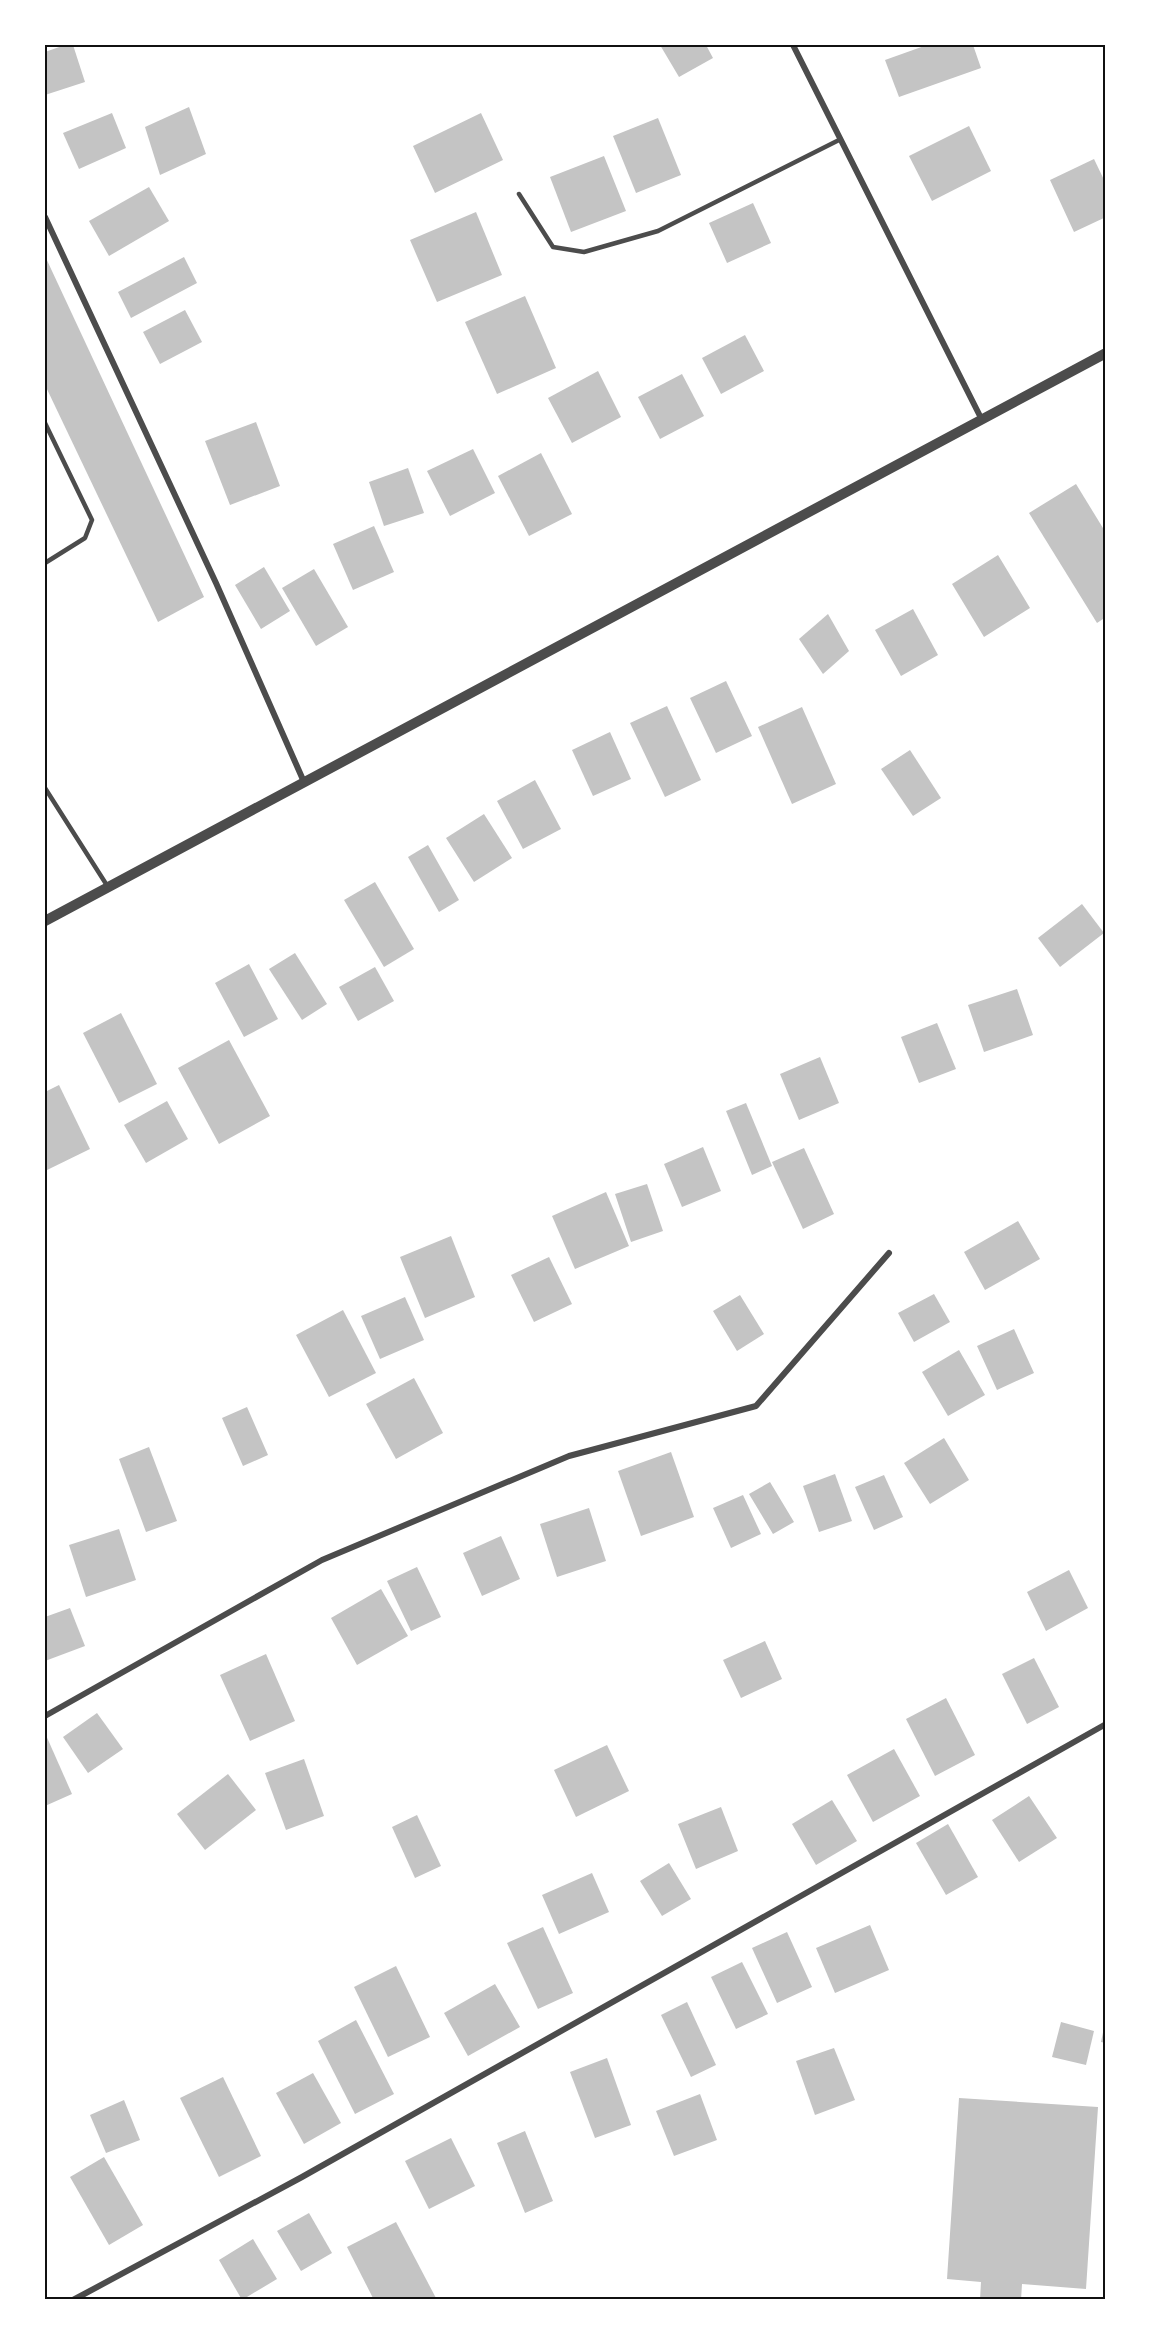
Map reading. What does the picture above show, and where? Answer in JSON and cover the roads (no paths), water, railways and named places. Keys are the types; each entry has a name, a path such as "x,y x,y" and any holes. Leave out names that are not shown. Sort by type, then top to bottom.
{"street":[{"path":"793,45 982,420"},
{"path":"45,217 216,583 304,782"},
{"path":"45,921 1106,353"},
{"path":"45,1716 322,1560 569,1456 756,1406 889,1252"},
{"path":"73,2300 302,2177 1106,1724"}],"lane":[{"path":"519,194 553,247 584,252 658,231 839,140"},
{"path":"45,423 92,520 85,538 45,563"},
{"path":"45,788 108,887"}]}
